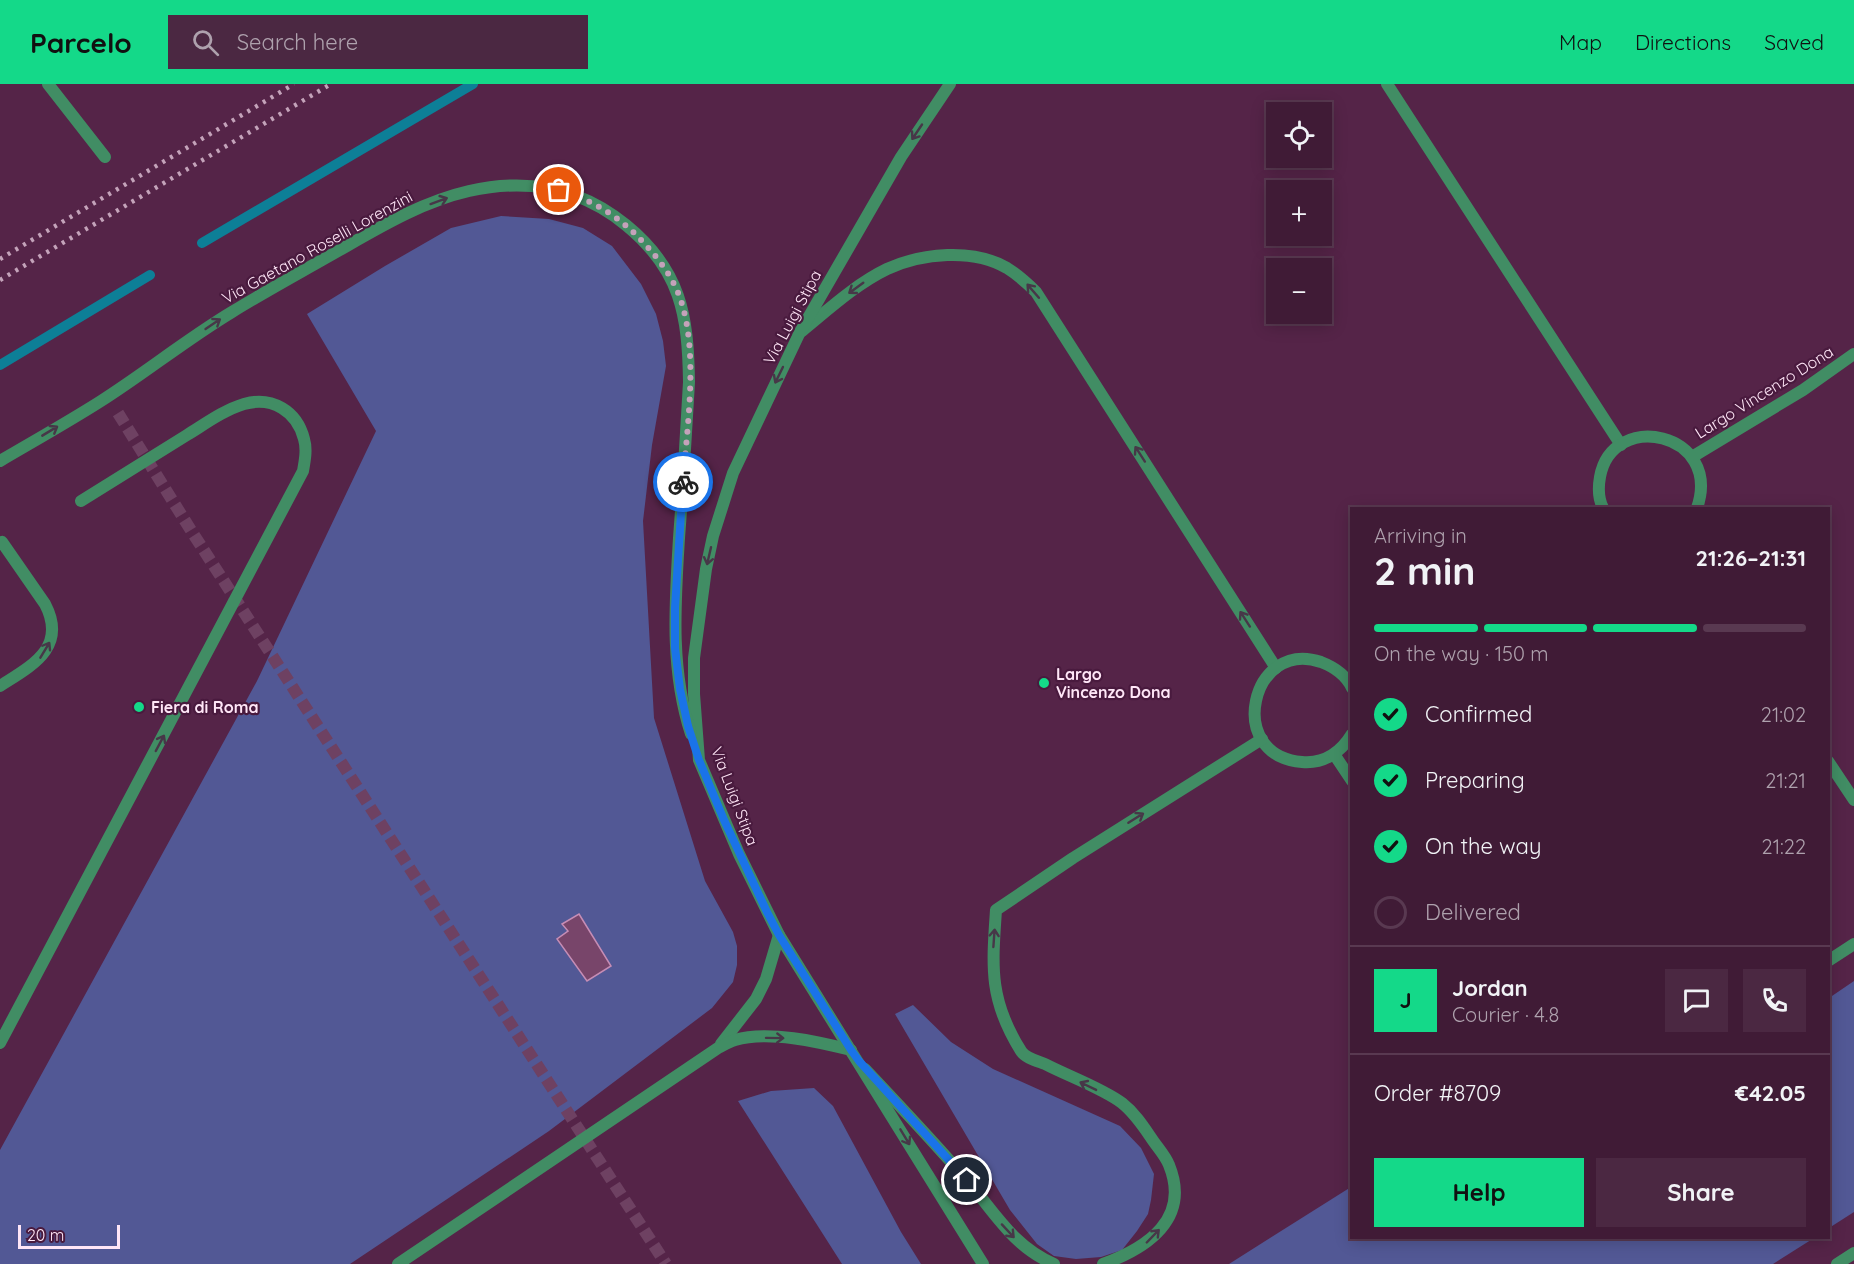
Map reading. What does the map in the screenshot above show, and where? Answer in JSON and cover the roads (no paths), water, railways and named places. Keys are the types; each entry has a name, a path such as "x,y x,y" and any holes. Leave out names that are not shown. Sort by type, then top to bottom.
{"street":[{"path":"48,84 105,157"},
{"name":"Via Luigi Stipa","path":"950,84 900,157 800,332 742,453 713,536 700,598 694,658 694,694 699,760 736,846 779,935 983,1264"},
{"path":"1387,84 1621,445 1609,456 1601,470 1598,487 1602,507"},
{"name":"Via Gaetano Roselli Lorenzini","path":"0,462 101,401 230,313 385,224 413,211 469,191 514,186 559,190 580,196 608,211 633,230 666,269 682,303 688,348 689,382 675,608 675,648 683,709 699,760"},
{"path":"800,332 859,285 887,269 918,259 955,255 970,256 996,263 1022,279 1036,292 1276,668"},
{"name":"Largo Vincenzo Dona","path":"1692,457 1803,390 1854,354"},
{"path":"0,1043 303,471 306,454 304,440 292,415 271,403 245,403 232,408 81,501"},
{"name":"Largo Vincenzo Dona","path":"1621,445 1639,438 1658,437 1671,440 1682,447 1692,457 1702,483 1697,507"},
{"path":"0,543 45,604 51,615 52,629 50,642 43,656 32,666 0,686"},
{"path":"1350,684 1335,669 1316,660 1302,659 1276,668 1264,679 1253,709 1255,724 1262,739 1271,750 1294,761 1320,761 1343,747 1350,737"},
{"path":"1103,1264 1120,1258 1145,1244 1165,1224 1173,1212 1174,1181 1168,1163 1140,1122 1122,1103 1023,1054 1002,1013 995,987 993,962 996,910 1073,858 1262,739"},
{"path":"1334,754 1350,777"},
{"path":"1830,764 1854,800"},
{"path":"718,1047 756,999 766,979 779,935"},
{"path":"1830,960 1854,944"},
{"path":"398,1264 718,1047 735,1040 768,1037 809,1041 851,1050"},
{"path":"859,1061 959,1171 1000,1223 1022,1246 1054,1264"},
{"path":"1837,1264 1854,1253"}],"waterway":[{"path":"202,243 473,84"},
{"path":"0,365 150,275"}],"tunnel":[{"path":"118,413 192,532 666,1264"}],"railway":[{"path":"0,259 294,84"},
{"path":"0,280 331,84"}],"place":[{"name":"Largo Vincenzo Dona","path":"1044,683"},
{"name":"Fiera di Roma","path":"139,707"}]}
